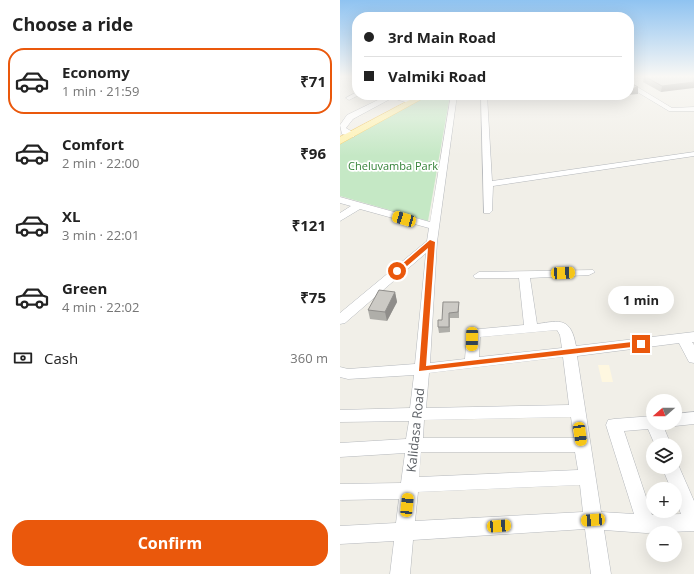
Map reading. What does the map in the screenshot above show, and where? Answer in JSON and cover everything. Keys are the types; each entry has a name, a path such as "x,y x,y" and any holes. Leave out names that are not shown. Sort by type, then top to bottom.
{"main road":[{"path":"340,141 411,103"}],"street":[{"path":"351,135 345,132 342,128 350,117 375,103"},
{"name":"Kalidasa Road","path":"400,574 422,369 432,242 453,103"},
{"path":"484,103 488,184 487,211"},
{"path":"659,103 671,110 694,109"},
{"path":"344,112 356,114"},
{"path":"488,184 692,156"},
{"path":"340,200 435,227"},
{"path":"340,218 359,206"},
{"path":"340,320 432,242"},
{"path":"479,276 590,272"},
{"path":"524,274 531,329"},
{"path":"472,363 474,333 531,329 560,325 567,334 568,352 601,574"},
{"path":"340,372 348,374 422,369 689,338 694,358"},
{"path":"340,416 577,411"},
{"path":"682,419 694,418"},
{"path":"646,423 614,425 646,524"},
{"path":"340,450 414,445 582,445"},
{"path":"340,535 593,520 646,524 694,522 674,474"},
{"path":"340,492 587,477"}],"shaded area":[{"path":"598,365 609,365 613,382 602,382"}],"green space":[{"name":"Cheluvamba Park","path":"415,103 449,103 428,221 340,196 340,144"}],"building":[{"path":"379,290 395,292 385,312 368,310"},
{"path":"443,302 459,302 458,312 449,313 449,327 438,327 438,320 442,320"}],"route":[{"path":"397,271 432,242 422,369 641,344"}]}
